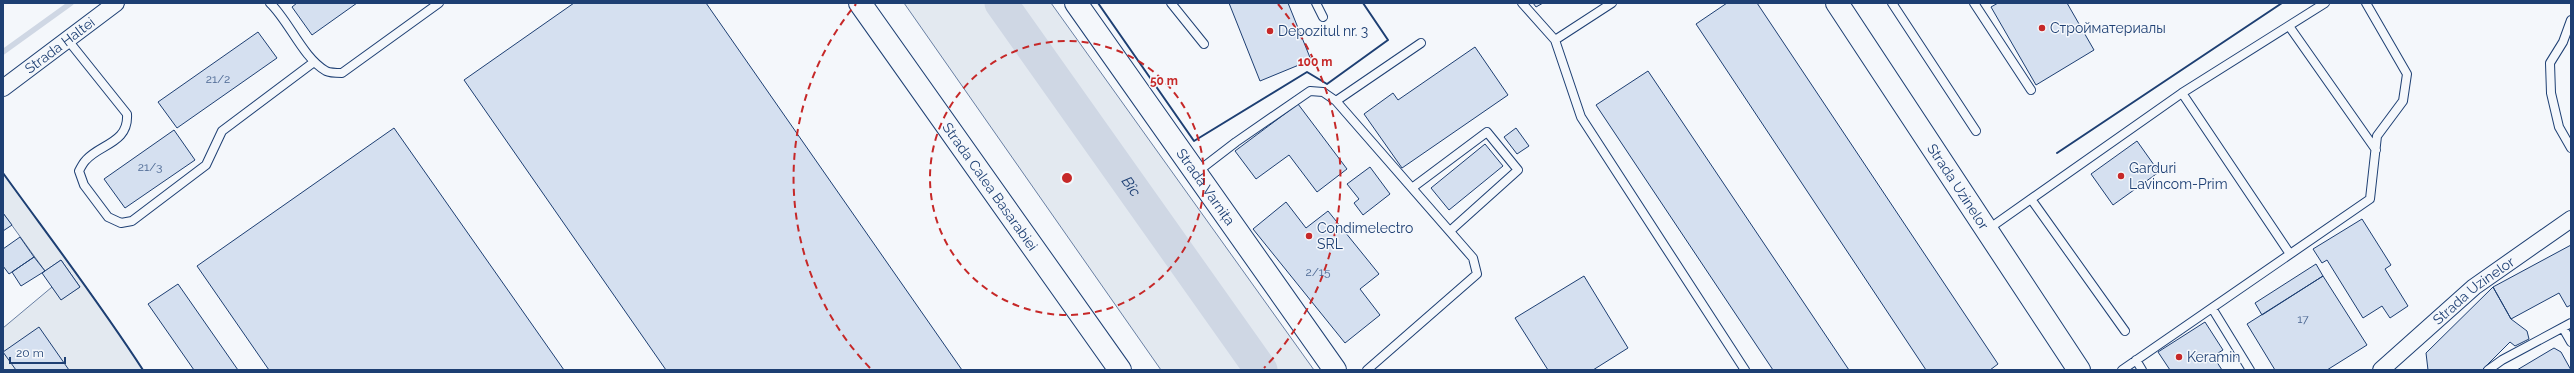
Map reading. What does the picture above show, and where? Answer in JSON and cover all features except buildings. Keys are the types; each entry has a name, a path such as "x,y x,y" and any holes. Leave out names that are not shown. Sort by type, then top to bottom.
{"main road":[{"name":"Strada Calea Basarabiei","path":"860,3 1120,370"},
{"name":"Strada Uzinelor","path":"1837,3 2079,370"},
{"name":"Strada Varnița","path":"1083,5 1196,173 1335,370"}],"street":[{"name":"Strada Haltei","path":"3,88 116,3"},
{"name":"Strada Uzinelor","path":"2381,370 2474,287 2571,219"}],"lane":[{"path":"270,3 278,11 314,62 327,71 342,73 439,3"},
{"path":"1171,3 1204,44"},
{"path":"1316,3 1323,17"},
{"path":"1522,3 1555,40 1581,117 1745,370"},
{"path":"1555,40 1612,3"},
{"path":"1892,3 1976,131"},
{"path":"1974,3 2030,90"},
{"path":"1986,230 2182,93 2325,3"},
{"path":"2122,370 2370,199 2377,136 2403,101 2407,74 2366,3"},
{"path":"2571,20 2563,42 2550,63 2551,93 2559,127 2571,148"},
{"path":"2289,26 2376,150"},
{"path":"67,39 127,114 128,124 121,135 86,160 79,171 84,185 108,217 121,222 138,217 206,165 222,131 314,62"},
{"path":"1336,101 1421,43"},
{"path":"1196,173 1236,142 1310,91 1323,92 1336,101 1450,231 1473,258 1477,274 1367,370"},
{"path":"2182,93 2290,254"},
{"path":"1412,188 1487,132 1518,170 1450,231"},
{"path":"2030,199 2125,331"},
{"path":"2212,308 2250,370"},
{"path":"2488,370 2502,360 2571,323"},
{"path":"2563,328 2571,342"},
{"path":"2136,360 2142,370"}],"shaded area":[{"path":"904,3 1051,3 1314,370 1161,370"},
{"path":"3,173 92,295 143,370 3,370 3,328 52,287 61,299 80,287 61,260 45,271 3,213"}],"waterway":[{"path":"3,52 71,3"},
{"name":"Bîc","path":"1001,3 1261,370"}],"wall":[{"path":"1098,3 1194,141 1307,72 1327,84 1388,40 1363,3"},
{"path":"2057,153 2282,3"},
{"path":"3,173 92,295 143,370"}],"place":[{"name":"Стройматериалы","path":"2042,28"},
{"name":"Depozitul nr. 3","path":"1270,31"},
{"name":"Garduri Lavincom-Prim","path":"2121,176"},
{"name":"Condimelectro SRL","path":"1309,236"},
{"name":"Keramin","path":"2179,357"}]}
